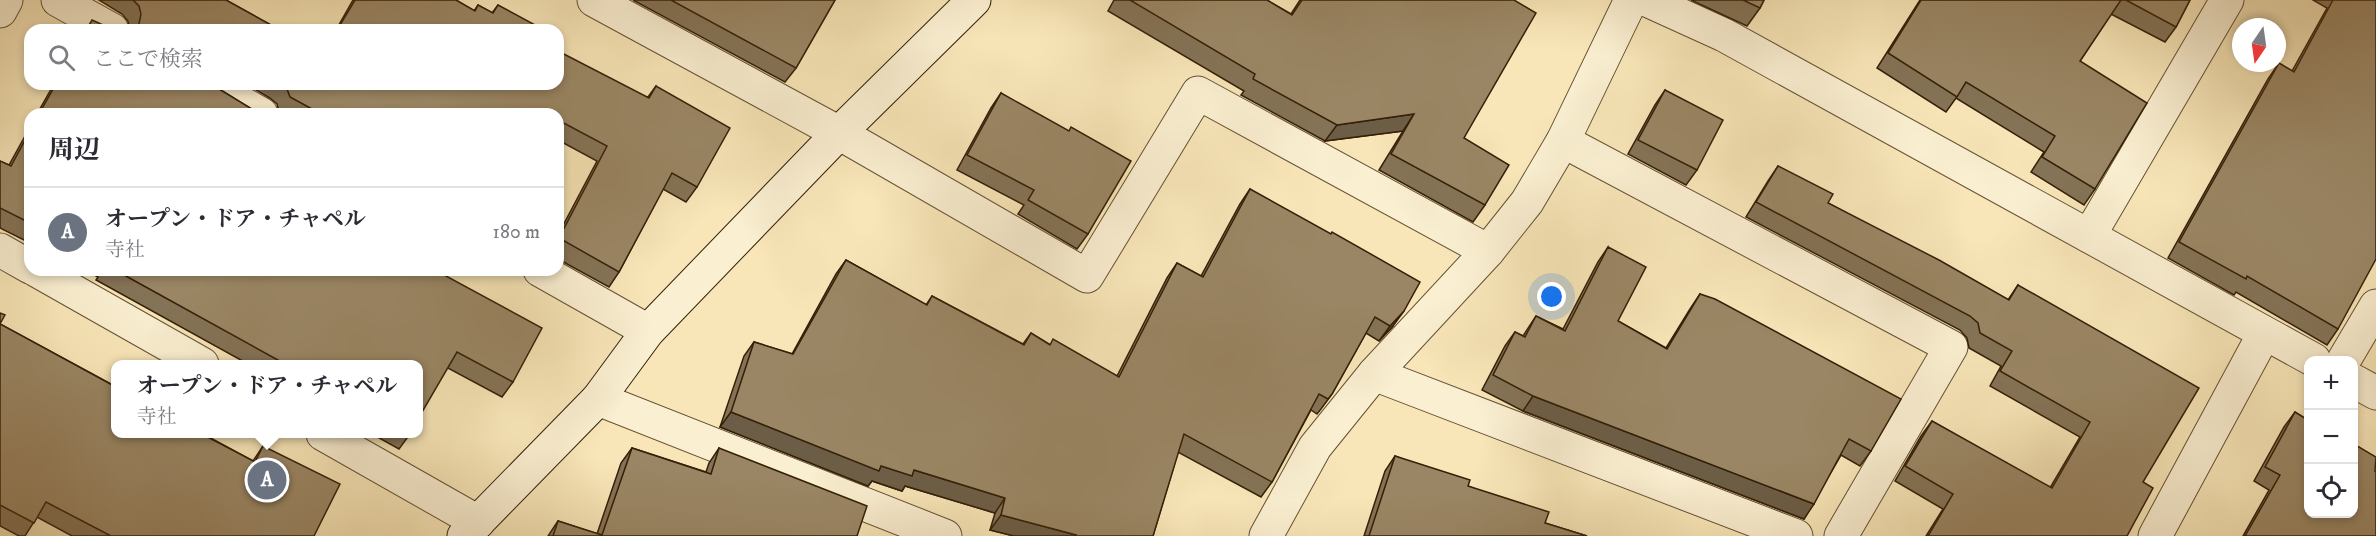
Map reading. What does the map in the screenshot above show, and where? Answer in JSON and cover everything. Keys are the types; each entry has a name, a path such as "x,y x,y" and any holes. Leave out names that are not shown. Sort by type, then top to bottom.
{"street":[{"path":"0,11 6,0"},
{"path":"58,0 100,24"},
{"path":"594,0 839,133 1088,276 1198,93 1488,251"},
{"path":"329,438 471,529 598,399 648,331 839,133 974,0"},
{"path":"1266,536 1315,447 1374,374 1488,251 1527,202 1563,141 1631,0"},
{"path":"1647,0 1724,35 2306,356"},
{"path":"2089,236 2227,0"},
{"path":"219,90 250,108"},
{"path":"1563,141 1950,347 1841,536"},
{"path":"0,249 24,263"},
{"path":"47,276 195,360"},
{"path":"551,276 648,331"},
{"path":"2346,356 2376,306"},
{"path":"2155,536 2264,334"},
{"path":"1374,374 1796,536"},
{"path":"2358,383 2376,393"},
{"path":"598,399 942,536"}],"building":[{"path":"133,0 226,0 269,24 139,24 141,14 139,6"},
{"path":"355,0 456,0 475,11 478,5 493,13 498,5 533,24 341,24"},
{"path":"671,0 835,0 796,68"},
{"path":"1130,0 1267,0 1292,15 1302,0 1514,0 1536,13 1464,138 1509,165 1485,205 1391,154 1414,114 1337,125 1253,79 1255,74"},
{"path":"1743,0 1764,0 1760,8"},
{"path":"1921,0 2121,0 2080,61 2147,103 2095,189 2042,157 2055,136 1966,82 1957,97 1888,53"},
{"path":"2126,0 2190,0 2176,27"},
{"path":"2333,0 2376,0 2376,259 2338,329 2247,276 2246,279 2179,242 2274,72 2286,72 2286,67 2294,72"},
{"path":"564,54 649,98 656,86 730,128 697,187 672,173 619,272 564,241 564,228 607,146 564,123 564,108 310,108 290,97 287,90 564,90"},
{"path":"53,90 221,90 250,108 42,108"},
{"path":"1665,90 1723,120 1697,170 1638,140"},
{"path":"1001,93 1069,131 1071,127 1131,161 1088,234 1028,200 1034,190 967,155"},
{"path":"24,142 24,220 0,208 0,161 11,166"},
{"path":"1778,166 1833,194 1828,203 1939,260 2009,300 2018,285 2199,388 2143,482 2153,488 2127,536 1928,536 1953,494 1905,466 1932,421 2052,488 2090,422 2000,371 2012,351 1980,333 1978,323 1970,316 1756,202"},
{"path":"1250,189 1420,282 1404,311 1390,326 1375,317 1332,394 1328,399 1319,394 1272,482 1184,434 1153,536 1075,536 1001,515 1005,498 914,470 912,476 881,466 879,471 731,412 754,342 793,354 846,260 927,305 932,296 1024,345 1031,333 1050,345 1053,339 1119,377 1177,263 1203,277"},
{"path":"1608,247 1646,267 1618,321 1667,349 1700,294 1715,299 1901,399 1871,451 1849,439 1814,504 1533,396 1493,375 1515,332 1525,337 1536,316 1565,331"},
{"path":"126,276 446,276 542,328 513,382 457,352 423,410 423,360 278,360"},
{"path":"0,313 5,315 0,324"},
{"path":"0,324 111,384 111,438 210,438 255,462 263,446 340,484 314,536 111,536 46,502 34,523 0,505"},
{"path":"2295,412 2304,418 2304,518 2358,518 2358,446 2376,457 2376,536 2245,536 2280,475 2265,467"},
{"path":"632,448 711,474 719,448 867,506 857,536 553,536 558,521 602,535"},
{"path":"1395,456 1470,480 1468,486 1549,512 1545,523 1587,536 1369,536"}],"place":[{"name":"オープン・ドア・チャペル","path":"267,480"}]}
